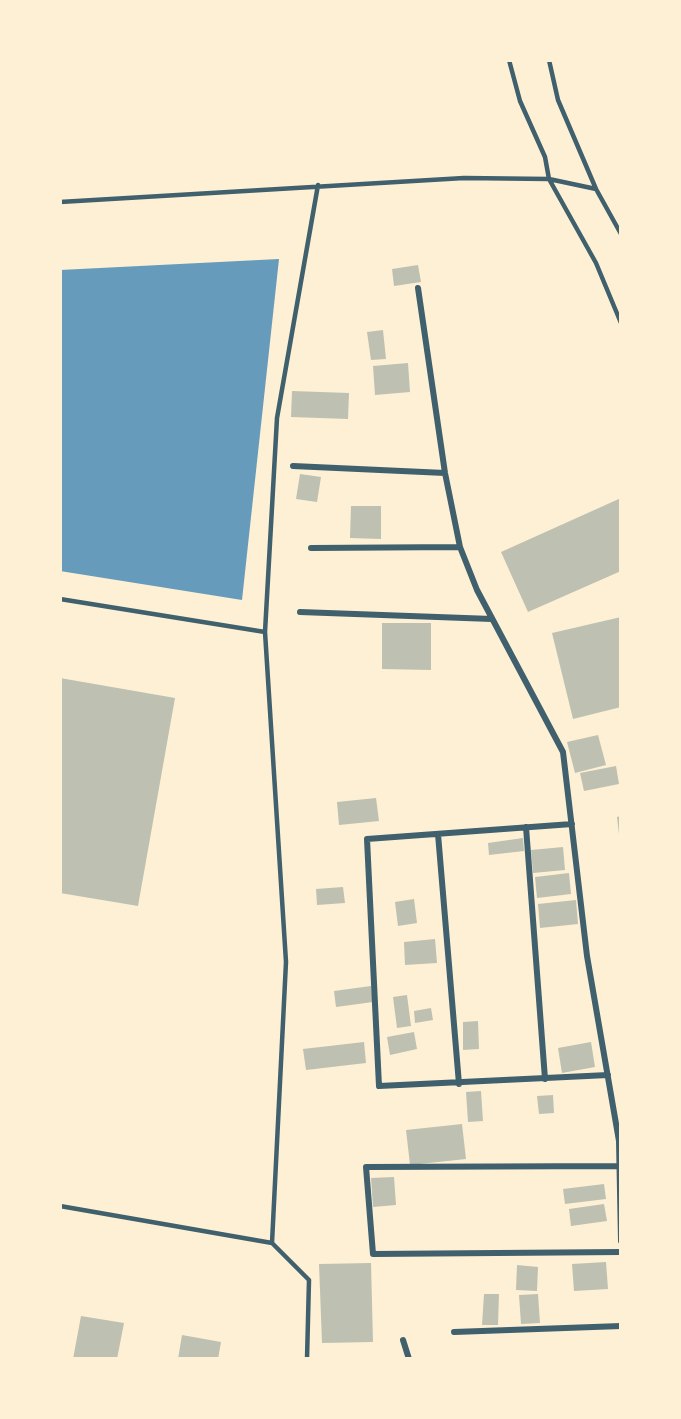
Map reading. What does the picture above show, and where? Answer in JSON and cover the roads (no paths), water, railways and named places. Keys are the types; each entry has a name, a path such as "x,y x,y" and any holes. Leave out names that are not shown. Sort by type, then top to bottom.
{"street":[{"path":"418,288 445,473 460,547 477,590 563,752 587,956 619,1141 621,1240"},
{"path":"293,466 445,473"},
{"path":"311,548 460,547"},
{"path":"300,612 492,618"},
{"path":"572,824 367,839 379,1086 459,1084 608,1075"},
{"path":"526,827 545,1079"},
{"path":"438,834 459,1084"},
{"path":"620,1167 366,1167 373,1254 621,1252"},
{"path":"454,1332 621,1326"},
{"path":"403,1340 409,1359"}],"lane":[{"path":"509,60 520,101 545,157 549,179 596,263 621,323"},
{"path":"549,60 558,100 596,189 621,234"},
{"path":"60,202 464,178 549,179 596,189"},
{"path":"272,1243 286,962 265,632 277,418 318,185"},
{"path":"60,599 265,632"},
{"path":"60,1206 272,1243 309,1280 307,1359"}],"water":[{"path":"279,259 242,600 60,571 60,270"}]}
